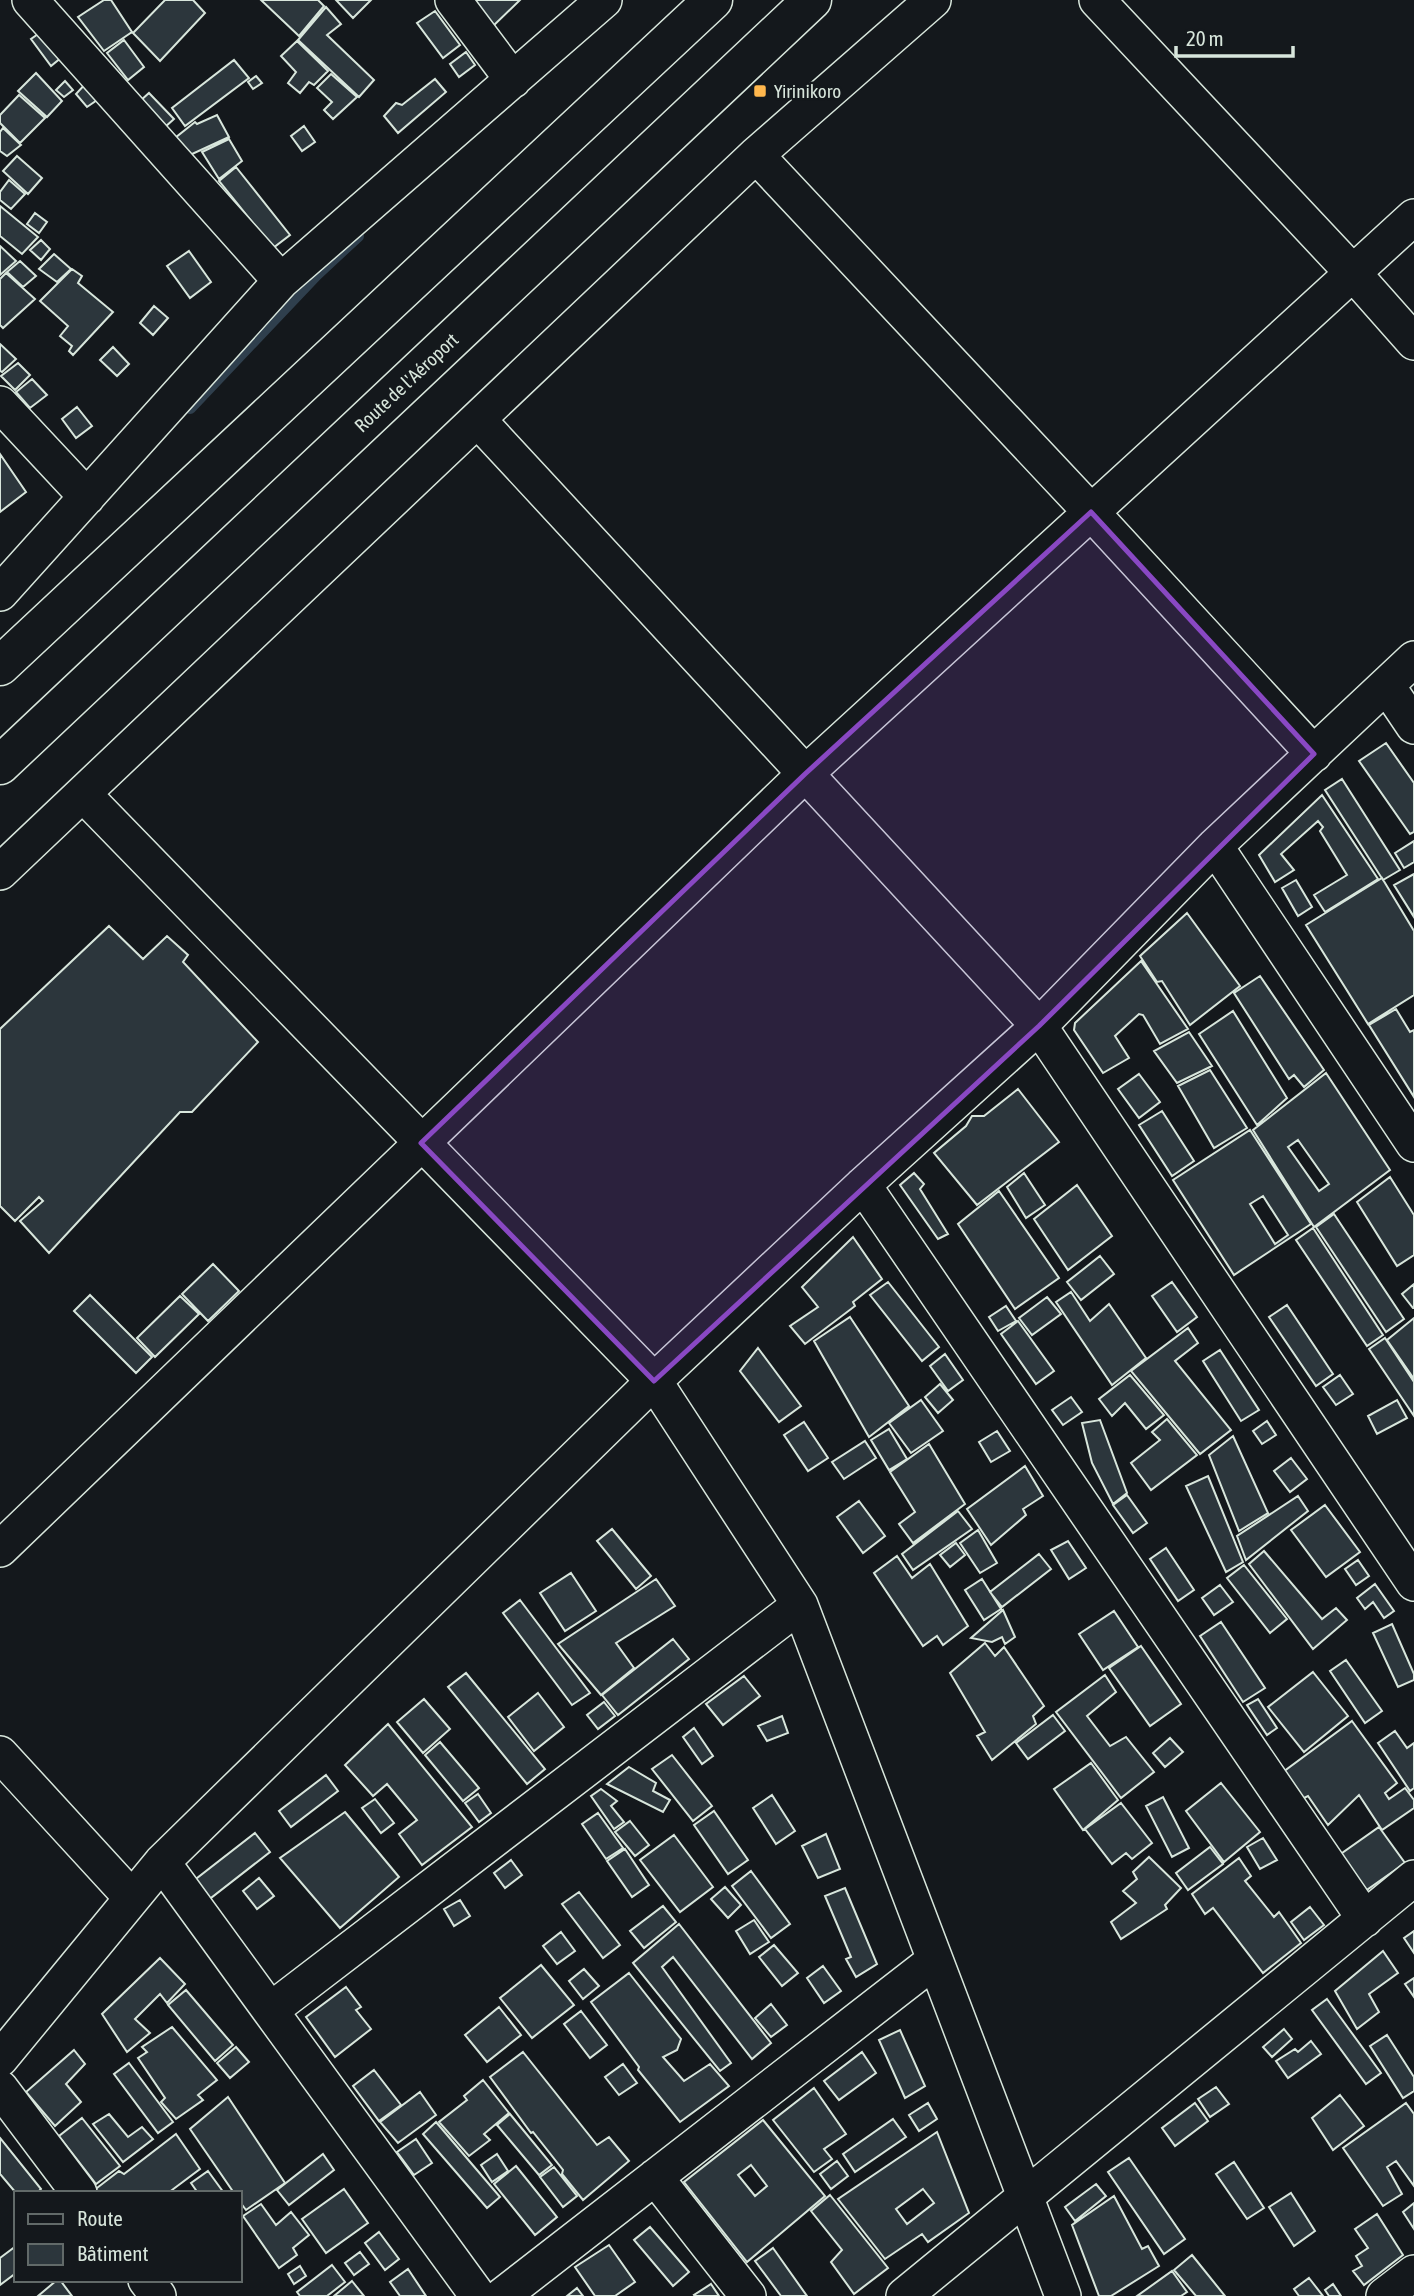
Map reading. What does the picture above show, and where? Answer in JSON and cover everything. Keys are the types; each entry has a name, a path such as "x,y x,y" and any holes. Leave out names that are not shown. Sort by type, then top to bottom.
{"highway":[{"path":"0,666 713,0"},
{"name":"Route de l'Aéroport","path":"0,765 812,0"}],"street":[{"path":"30,0 281,281"},
{"path":"453,0 513,80"},
{"path":"0,593 281,281 604,0"},
{"path":"0,872 756,155 933,0"},
{"path":"1097,0 1353,273 1414,342"},
{"path":"756,155 1314,754"},
{"path":"0,1549 805,774 1414,217"},
{"path":"0,404 87,497"},
{"path":"478,420 1040,1026 1414,1583"},
{"path":"0,2059 162,1862 654,1381 863,1185 1040,1026 1216,846 1414,659"},
{"path":"1387,686 1414,726"},
{"path":"83,794 654,1381 800,1605 1063,2296"},
{"path":"1216,846 1414,1144"},
{"path":"863,1185 1365,1919"},
{"path":"271,2010 800,1605"},
{"path":"0,1754 132,1898"},
{"path":"162,1862 478,2296"},
{"path":"904,2296 1414,1878"},
{"path":"502,2296 935,1960"},
{"path":"0,2088 77,2191"},
{"path":"655,2177 748,2296"},
{"path":"1384,2296 1414,2273"}],"highlighted area":[{"path":"1091,512 1314,754 1039,1026 654,1381 421,1143 805,774"}],"building":[{"path":"104,0 111,0 132,32 104,51 78,17"},
{"path":"165,0 193,0 205,13 160,61 133,33"},
{"path":"261,0 318,0 324,6 299,36"},
{"path":"336,0 371,0 353,18"},
{"path":"467,0 520,0 490,29"},
{"path":"326,7 341,24 327,35 374,80 359,97 298,40"},
{"path":"435,11 460,45 443,58 417,23"},
{"path":"48,27 68,52 51,66 31,39"},
{"path":"124,40 144,67 128,80 107,53"},
{"path":"297,41 328,71 314,85 309,82 300,93 288,83 296,72 281,56"},
{"path":"466,52 475,65 459,77 450,64"},
{"path":"234,60 249,78 185,126 172,108"},
{"path":"36,73 62,101 47,117 18,91"},
{"path":"331,74 357,97 333,119 324,110 332,102 317,88"},
{"path":"256,76 262,83 253,89 248,82"},
{"path":"435,79 446,92 398,133 384,116 396,103 402,105"},
{"path":"65,81 73,90 64,97 56,90"},
{"path":"87,82 100,98 87,107 76,94"},
{"path":"149,93 174,119 165,127 140,101"},
{"path":"19,95 45,118 20,143 0,123 0,115"},
{"path":"217,115 229,137 190,155 175,138 195,122 197,124"},
{"path":"304,126 315,142 302,151 291,136"},
{"path":"3,128 21,145 7,156 0,151 0,132"},
{"path":"229,139 242,161 219,179 202,152"},
{"path":"17,156 42,178 28,194 3,171"},
{"path":"236,167 290,235 273,248 219,181"},
{"path":"9,180 25,194 11,209 0,200 0,192"},
{"path":"0,206 38,237 22,254 0,236"},
{"path":"35,213 47,222 39,233 27,224"},
{"path":"41,240 50,249 41,260 30,250"},
{"path":"0,246 16,261 0,275"},
{"path":"189,251 211,282 190,298 167,266"},
{"path":"54,254 71,269 57,282 39,269"},
{"path":"20,261 36,276 23,287 7,272"},
{"path":"72,269 82,276 78,283 113,312 73,355 69,351 72,346 60,336 68,326 40,301"},
{"path":"6,273 35,299 3,328 0,325 0,279"},
{"path":"154,306 168,318 153,335 140,323"},
{"path":"0,344 16,359 2,372 0,371"},
{"path":"113,347 129,364 117,376 100,360"},
{"path":"18,363 30,375 15,390 1,376"},
{"path":"32,379 47,395 30,408 16,392"},
{"path":"77,407 92,426 76,438 62,419"},
{"path":"0,454 26,492 0,512"},
{"path":"1386,743 1414,783 1414,832 1410,834 1359,761"},
{"path":"1342,779 1400,870 1383,880 1325,790"},
{"path":"1322,795 1378,879 1325,912 1314,895 1347,875 1320,831 1323,827 1318,821 1281,854 1294,870 1275,882 1259,855"},
{"path":"1414,841 1414,862 1404,868 1395,853"},
{"path":"1414,874 1414,917 1394,885"},
{"path":"1382,878 1414,931 1414,995 1368,1024 1306,925"},
{"path":"1296,880 1312,907 1298,916 1282,888"},
{"path":"1187,913 1240,986 1190,1025 1162,981 1157,982 1140,956"},
{"path":"109,926 143,959 167,936 188,955 183,962 258,1042 192,1112 180,1112 49,1253 20,1221 43,1201 39,1197 15,1221 0,1206 0,1029"},
{"path":"1141,961 1188,1029 1160,1044 1143,1015 1139,1014 1115,1036 1129,1058 1103,1073 1074,1030 1075,1023"},
{"path":"1260,976 1324,1070 1304,1087 1294,1075 1289,1079 1234,993"},
{"path":"1396,1009 1410,1032 1414,1030 1414,1097 1369,1025"},
{"path":"1233,1011 1287,1098 1257,1125 1199,1034"},
{"path":"1189,1032 1212,1066 1177,1083 1154,1051"},
{"path":"1210,1070 1247,1128 1214,1148 1178,1086"},
{"path":"1326,1073 1390,1170 1314,1227 1253,1130","holes":["1298,1140 1329,1184 1319,1191 1288,1147"]},
{"path":"1139,1074 1160,1102 1139,1118 1118,1089"},
{"path":"1018,1089 1059,1142 977,1205 934,1153 966,1126 972,1116 984,1116"},
{"path":"1162,1111 1194,1161 1172,1176 1139,1125"},
{"path":"1250,1130 1311,1224 1234,1275 1173,1180","holes":["1263,1196 1288,1235 1275,1244 1250,1204"]},
{"path":"914,1173 924,1184 920,1189 948,1234 938,1239 900,1185"},
{"path":"1024,1173 1045,1205 1026,1218 1007,1187"},
{"path":"1390,1177 1414,1215 1414,1255 1397,1266 1357,1202"},
{"path":"1077,1185 1112,1236 1068,1270 1034,1219"},
{"path":"999,1191 1059,1278 1015,1309 958,1224"},
{"path":"1334,1214 1404,1319 1386,1332 1316,1227"},
{"path":"1313,1228 1383,1335 1367,1346 1296,1240"},
{"path":"853,1237 882,1279 853,1302 855,1306 805,1344 790,1326 818,1307 802,1287"},
{"path":"1100,1256 1114,1274 1081,1300 1067,1282"},
{"path":"213,1264 239,1291 208,1321 182,1294"},
{"path":"888,1282 939,1347 922,1361 870,1295"},
{"path":"1172,1282 1197,1317 1177,1332 1152,1296"},
{"path":"1414,1284 1414,1308 1413,1308 1402,1294"},
{"path":"1071,1292 1090,1321 1109,1304 1146,1358 1112,1385 1056,1302"},
{"path":"90,1295 152,1357 136,1373 74,1311"},
{"path":"180,1296 199,1314 155,1357 137,1338"},
{"path":"1047,1297 1061,1314 1032,1335 1019,1318"},
{"path":"1287,1305 1333,1374 1316,1386 1269,1317"},
{"path":"1006,1306 1016,1321 998,1331 989,1317"},
{"path":"850,1317 909,1406 869,1437 814,1341"},
{"path":"1414,1318 1414,1379 1387,1340"},
{"path":"1018,1321 1054,1371 1036,1384 1001,1334"},
{"path":"1188,1328 1198,1343 1175,1361 1231,1430 1200,1454 1131,1371"},
{"path":"1385,1338 1414,1382 1414,1416 1369,1349"},
{"path":"758,1348 801,1406 779,1422 740,1371"},
{"path":"1220,1350 1259,1410 1241,1421 1203,1361"},
{"path":"945,1354 963,1380 948,1391 930,1366"},
{"path":"1130,1375 1164,1415 1146,1429 1125,1403 1112,1416 1099,1399"},
{"path":"1340,1375 1353,1394 1336,1405 1323,1387"},
{"path":"940,1384 953,1400 938,1413 925,1397"},
{"path":"1071,1397 1082,1412 1063,1425 1052,1410"},
{"path":"921,1400 943,1431 911,1453 889,1423"},
{"path":"1397,1400 1407,1418 1377,1434 1368,1416"},
{"path":"1167,1419 1197,1455 1151,1490 1131,1463 1160,1440 1152,1432"},
{"path":"1100,1420 1127,1493 1113,1504 1092,1463 1082,1423"},
{"path":"1267,1421 1276,1435 1262,1444 1253,1431"},
{"path":"804,1422 828,1458 808,1471 784,1435"},
{"path":"889,1429 907,1459 889,1470 871,1440"},
{"path":"997,1431 1010,1451 991,1462 979,1442"},
{"path":"1233,1436 1268,1513 1239,1531 1209,1455"},
{"path":"865,1441 876,1458 844,1479 832,1462"},
{"path":"929,1444 965,1504 913,1543 899,1524 915,1512 890,1472"},
{"path":"1291,1458 1307,1479 1290,1492 1274,1471"},
{"path":"1025,1466 1043,1496 1023,1509 1026,1515 991,1545 967,1509"},
{"path":"1208,1476 1243,1562 1226,1572 1186,1486"},
{"path":"1127,1495 1147,1523 1133,1533 1113,1505"},
{"path":"1298,1496 1308,1511 1246,1560 1237,1536"},
{"path":"859,1501 885,1536 863,1553 837,1517"},
{"path":"1325,1505 1360,1552 1326,1577 1291,1530"},
{"path":"958,1511 972,1529 913,1570 902,1554"},
{"path":"612,1529 651,1576 636,1589 597,1541"},
{"path":"978,1530 997,1563 980,1573 960,1543"},
{"path":"1068,1541 1086,1568 1069,1579 1051,1550"},
{"path":"956,1543 965,1555 950,1567 940,1555"},
{"path":"1166,1548 1194,1590 1178,1601 1150,1559"},
{"path":"1264,1551 1322,1619 1336,1608 1347,1620 1313,1649 1249,1564"},
{"path":"1039,1554 1051,1569 1002,1607 990,1592"},
{"path":"897,1556 912,1578 930,1564 968,1626 943,1645 937,1636 923,1646 874,1573"},
{"path":"1358,1560 1369,1576 1356,1585 1345,1569"},
{"path":"1244,1565 1287,1619 1270,1633 1227,1578"},
{"path":"571,1573 596,1611 565,1631 540,1593"},
{"path":"656,1579 675,1606 616,1643 634,1668 601,1695 558,1644"},
{"path":"982,1579 1001,1609 984,1620 965,1590"},
{"path":"1375,1584 1394,1611 1384,1618 1373,1602 1365,1609 1357,1598"},
{"path":"1220,1585 1233,1602 1214,1615 1202,1598"},
{"path":"520,1600 590,1693 572,1705 503,1613"},
{"path":"1003,1610 1015,1637 1005,1644 1002,1637 992,1642 971,1638"},
{"path":"1114,1611 1138,1647 1103,1670 1079,1634"},
{"path":"1221,1622 1265,1688 1243,1702 1200,1636"},
{"path":"1392,1624 1414,1674 1414,1680 1398,1687 1373,1633"},
{"path":"673,1639 689,1659 618,1715 602,1695"},
{"path":"985,1643 995,1656 1004,1647 1044,1706 1033,1716 1036,1724 992,1760 977,1736 985,1732 950,1673"},
{"path":"1141,1646 1181,1704 1150,1726 1109,1668"},
{"path":"1346,1660 1382,1711 1365,1723 1330,1671"},
{"path":"1313,1672 1348,1716 1304,1752 1268,1707"},
{"path":"466,1673 545,1769 527,1784 448,1687"},
{"path":"1105,1675 1116,1692 1087,1716 1110,1746 1126,1737 1154,1772 1121,1798 1056,1712"},
{"path":"744,1676 760,1696 723,1725 706,1704"},
{"path":"538,1693 564,1727 534,1751 508,1717"},
{"path":"424,1699 450,1729 423,1753 397,1722"},
{"path":"1258,1699 1277,1728 1267,1735 1247,1705"},
{"path":"604,1702 615,1716 598,1729 587,1715"},
{"path":"1053,1715 1065,1731 1028,1759 1016,1743"},
{"path":"782,1716 788,1733 767,1741 758,1726"},
{"path":"1352,1721 1397,1783 1385,1793 1389,1799 1405,1788 1414,1800 1414,1808 1382,1830 1359,1795 1328,1825 1308,1796 1302,1799 1283,1772"},
{"path":"388,1724 472,1827 422,1865 399,1834 417,1820 387,1784 373,1796 345,1765"},
{"path":"694,1728 713,1756 702,1764 683,1737"},
{"path":"1395,1731 1407,1748 1414,1743 1414,1788 1410,1791 1378,1743"},
{"path":"1170,1738 1183,1752 1165,1767 1153,1753"},
{"path":"440,1742 479,1788 463,1801 425,1755"},
{"path":"672,1755 712,1806 693,1821 652,1769"},
{"path":"1091,1763 1118,1800 1083,1830 1054,1789"},
{"path":"629,1767 656,1783 653,1791 670,1800 663,1812 607,1784"},
{"path":"326,1775 338,1791 291,1827 279,1811"},
{"path":"1221,1783 1260,1832 1224,1862 1186,1811"},
{"path":"601,1789 617,1801 611,1806 624,1822 614,1829 591,1796"},
{"path":"478,1794 491,1813 479,1822 465,1803"},
{"path":"772,1795 795,1831 776,1844 753,1808"},
{"path":"1163,1797 1189,1848 1172,1857 1146,1806"},
{"path":"375,1799 394,1823 381,1833 362,1808"},
{"path":"1121,1803 1152,1843 1132,1859 1126,1853 1112,1864 1085,1829"},
{"path":"714,1811 748,1860 728,1874 694,1825"},
{"path":"345,1812 399,1877 340,1928 280,1858"},
{"path":"598,1813 623,1848 606,1859 582,1824"},
{"path":"630,1821 649,1845 635,1856 615,1832"},
{"path":"1379,1827 1405,1863 1361,1894 1335,1858"},
{"path":"255,1833 270,1852 207,1901 192,1882"},
{"path":"826,1834 840,1869 818,1878 802,1846"},
{"path":"674,1835 713,1887 680,1912 640,1860"},
{"path":"1263,1838 1277,1860 1260,1869 1247,1847"},
{"path":"1210,1847 1223,1864 1188,1890 1176,1873"},
{"path":"625,1849 649,1885 632,1897 607,1861"},
{"path":"1149,1857 1181,1888 1165,1905 1167,1909 1121,1939 1111,1922 1136,1903 1123,1891 1137,1879 1133,1872"},
{"path":"1239,1858 1251,1876 1245,1881 1274,1917 1279,1912 1301,1943 1263,1973 1213,1908 1205,1914 1192,1894"},
{"path":"511,1860 522,1875 505,1888 494,1873"},
{"path":"751,1871 790,1924 771,1938 732,1886"},
{"path":"259,1878 274,1896 257,1909 243,1891"},
{"path":"725,1887 741,1905 728,1918 711,1899"},
{"path":"845,1888 877,1964 856,1977 846,1959 851,1957 825,1896"},
{"path":"579,1892 620,1945 603,1958 562,1904"},
{"path":"460,1900 470,1916 454,1926 444,1909"},
{"path":"663,1906 676,1922 644,1948 630,1931"},
{"path":"1310,1907 1324,1925 1304,1940 1291,1922"},
{"path":"754,1920 769,1942 750,1954 736,1931"},
{"path":"679,1924 771,2043 752,2059 673,1957 662,1967 731,2063 720,2071 633,1963"},
{"path":"1414,1931 1414,1953 1404,1938"},
{"path":"561,1932 575,1951 557,1964 543,1946"},
{"path":"774,1945 798,1973 782,1986 759,1957"},
{"path":"1383,1951 1398,1973 1369,1994 1379,2012 1357,2029 1335,1991"},
{"path":"160,1958 185,1984 167,2003 160,1994 135,2019 150,2033 127,2052 102,2014"},
{"path":"541,1965 574,2005 532,2038 500,1998"},
{"path":"823,1966 841,1991 824,2003 807,1978"},
{"path":"584,1969 599,1986 583,1999 569,1981"},
{"path":"629,1973 681,2039 677,2050 663,2057 684,2081 710,2064 729,2086 680,2122 638,2070 639,2067 591,2002"},
{"path":"1414,1978 1414,1997 1405,1984"},
{"path":"346,1987 361,2007 356,2010 371,2029 335,2057 306,2017"},
{"path":"186,1990 233,2045 215,2061 168,2005"},
{"path":"1327,1999 1381,2073 1366,2084 1312,2010"},
{"path":"771,2004 787,2025 771,2037 755,2018"},
{"path":"499,2007 521,2035 487,2062 465,2035"},
{"path":"581,2011 607,2045 590,2058 564,2024"},
{"path":"172,2027 217,2080 198,2095 203,2100 176,2119 161,2102 165,2098 138,2058 147,2052 142,2047"},
{"path":"1284,2029 1292,2039 1272,2057 1263,2047"},
{"path":"900,2030 925,2086 905,2098 879,2040"},
{"path":"1387,2035 1414,2077 1414,2091 1403,2098 1370,2046"},
{"path":"1311,2041 1321,2054 1288,2078 1276,2061 1295,2049 1298,2052"},
{"path":"236,2047 249,2062 230,2078 217,2063"},
{"path":"74,2050 85,2064 66,2084 81,2102 55,2126 26,2092"},
{"path":"523,2052 597,2145 609,2137 629,2161 583,2200 562,2174 563,2170 533,2132 531,2133 490,2077"},
{"path":"862,2052 876,2073 839,2100 824,2081"},
{"path":"129,2063 173,2122 158,2133 114,2074"},
{"path":"623,2064 637,2083 619,2095 605,2077"},
{"path":"374,2070 401,2105 379,2121 353,2086"},
{"path":"483,2080 509,2113 484,2134 490,2140 469,2156 439,2122 467,2100 464,2096"},
{"path":"1216,2087 1229,2104 1210,2117 1198,2099"},
{"path":"814,2088 846,2134 824,2149 832,2159 814,2172 773,2120"},
{"path":"420,2092 436,2115 398,2143 380,2122"},
{"path":"1340,2095 1364,2126 1333,2150 1312,2118"},
{"path":"228,2097 285,2183 246,2210 242,2205 242,2191 233,2191 190,2129"},
{"path":"928,2103 937,2119 919,2131 909,2115"},
{"path":"1195,2103 1208,2121 1175,2146 1162,2128"},
{"path":"1406,2103 1414,2114 1414,2186 1396,2161 1387,2167 1402,2194 1383,2206 1343,2148"},
{"path":"109,2114 128,2137 142,2127 153,2139 123,2162 93,2124"},
{"path":"510,2114 552,2165 539,2175 497,2125"},
{"path":"82,2118 120,2166 96,2184 59,2136"},
{"path":"893,2119 906,2137 855,2172 843,2154"},
{"path":"763,2120 825,2196 747,2262 684,2182","holes":["751,2165 767,2186 755,2196 738,2175"]},
{"path":"436,2122 500,2197 487,2208 423,2134"},
{"path":"937,2132 969,2213 928,2242 922,2234 885,2259 838,2199","holes":["923,2189 934,2203 907,2224 896,2209"]},
{"path":"176,2134 200,2169 171,2191 93,2191 119,2171 124,2174"},
{"path":"0,2138 41,2189 14,2191 0,2174"},
{"path":"416,2139 432,2163 414,2175 397,2152"},
{"path":"323,2154 334,2170 289,2205 277,2190"},
{"path":"497,2154 508,2171 492,2182 481,2165"},
{"path":"1129,2158 1185,2239 1164,2254 1108,2172"},
{"path":"837,2161 848,2176 831,2189 820,2174"},
{"path":"1234,2162 1264,2208 1247,2219 1216,2174"},
{"path":"516,2166 557,2217 535,2235 494,2184"},
{"path":"554,2167 577,2196 563,2207 540,2177"},
{"path":"208,2171 223,2191 197,2191 191,2183"},
{"path":"1096,2184 1106,2196 1075,2221 1065,2207"},
{"path":"344,2189 368,2223 326,2253 302,2219"},
{"path":"1291,2193 1315,2231 1294,2246 1269,2207"},
{"path":"830,2195 888,2268 854,2294 831,2262 842,2250 811,2211"},
{"path":"1114,2196 1142,2249 1148,2246 1159,2266 1111,2296 1099,2296 1072,2225"},
{"path":"1414,2203 1414,2229 1403,2212"},
{"path":"261,2204 276,2225 291,2212 309,2235 293,2248 297,2255 279,2268 243,2216"},
{"path":"1377,2214 1403,2255 1364,2285 1353,2271 1362,2266 1356,2256 1368,2248 1355,2229"},
{"path":"650,2227 689,2272 673,2286 634,2240"},
{"path":"379,2232 399,2259 385,2270 365,2243"},
{"path":"609,2245 635,2282 615,2296 595,2296 575,2267"},
{"path":"14,2248 14,2274 0,2285 0,2258"},
{"path":"773,2248 807,2296 781,2296 755,2261"},
{"path":"360,2252 369,2264 354,2275 345,2263"},
{"path":"1192,2255 1225,2296 1196,2296 1174,2270"},
{"path":"332,2265 345,2282 327,2296 300,2296 297,2292"},
{"path":"300,2266 306,2276 294,2284 288,2274"},
{"path":"408,2269 426,2296 400,2296 390,2282"},
{"path":"1172,2271 1187,2292 1181,2296 1137,2296"},
{"path":"1309,2278 1323,2296 1299,2296 1294,2289"},
{"path":"352,2281 364,2296 334,2296"},
{"path":"55,2282 62,2282 72,2296 38,2296"},
{"path":"711,2284 719,2296 694,2295"},
{"path":"1333,2284 1341,2296 1329,2296 1325,2290"},
{"path":"577,2288 583,2296 567,2296"}],"waterway":[{"path":"190,408 316,275 358,236"}],"place":[{"name":"Yirinikoro","path":"760,91"}]}
